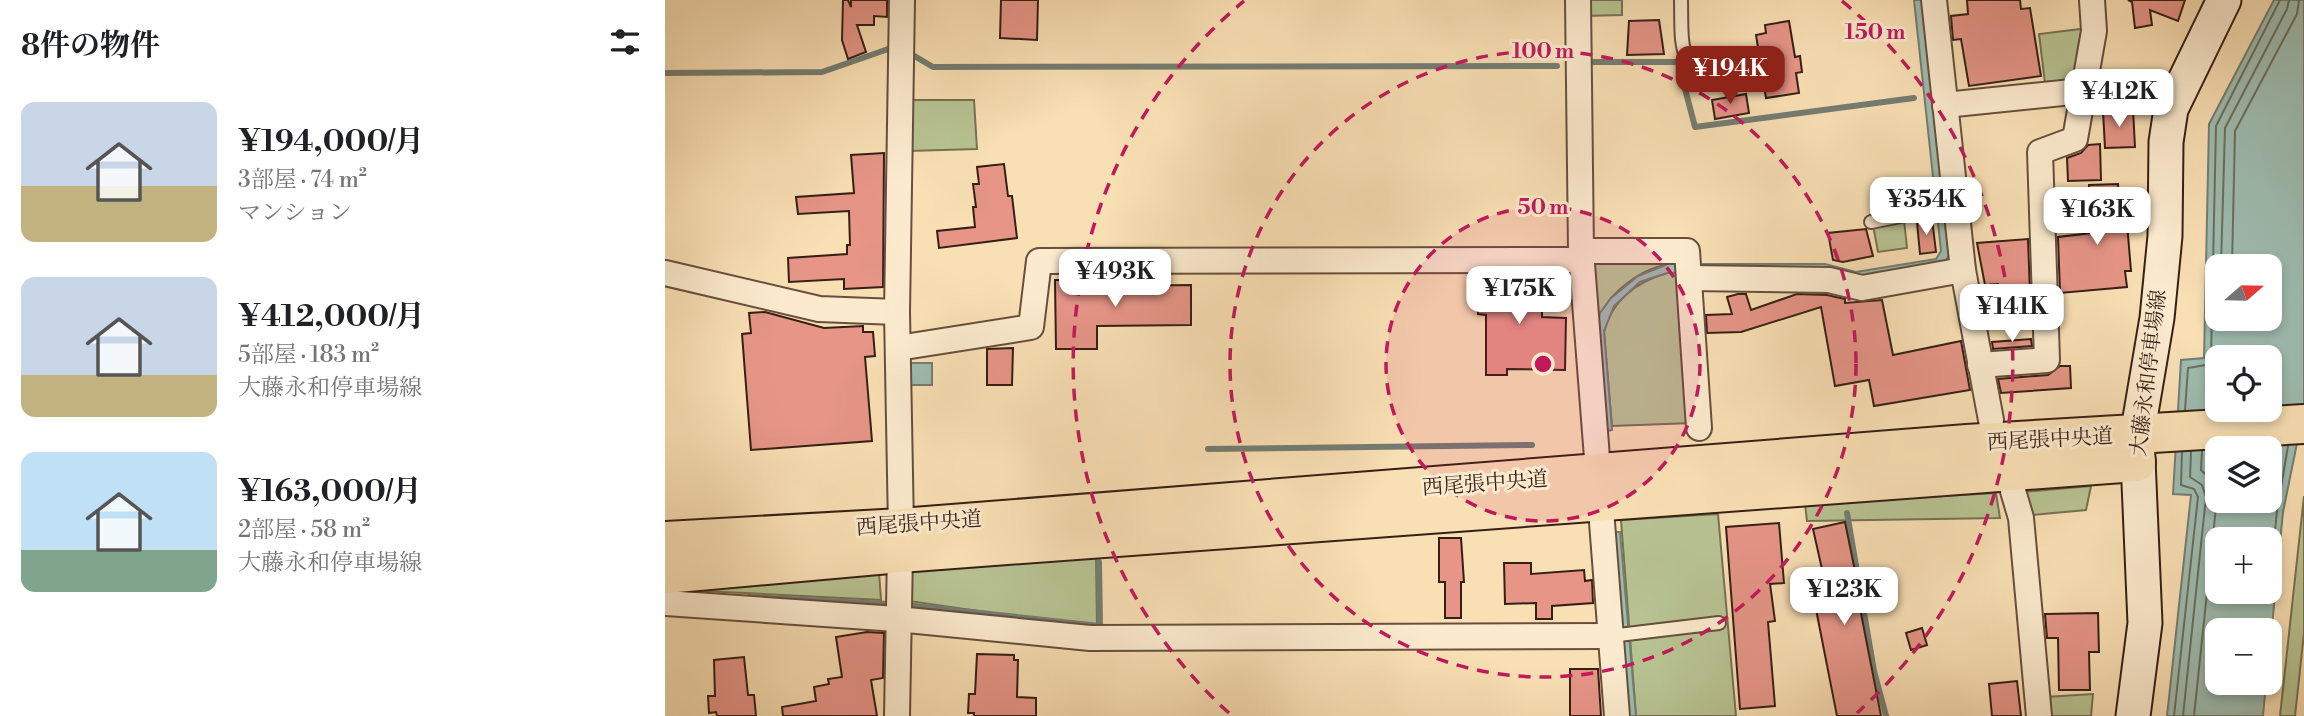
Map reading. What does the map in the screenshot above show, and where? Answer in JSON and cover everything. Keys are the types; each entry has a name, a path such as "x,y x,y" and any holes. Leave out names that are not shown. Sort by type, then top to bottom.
{"main road":[{"name":"大藤永和停車場線","path":"2133,716 2145,623 2157,318 2165,236 2166,142 2171,109 2224,0"},
{"name":"西尾張中央道","path":"665,541 901,540 2151,448 2304,424"},
{"name":"西尾張中央道","path":"2151,448 2205,455"},
{"path":"2282,452 2304,451"},
{"name":"西尾張中央道","path":"665,574 901,540"}],"street":[{"path":"897,716 897,619 901,540 897,312 902,0"},
{"path":"1578,0 1581,256 1599,489 1619,635 1617,716"},
{"path":"1934,0 1945,105 1945,207 1963,270 1991,420"},
{"path":"1980,365 2047,360 2040,152 2075,139 2094,31 2092,0"},
{"path":"1945,105 2082,91"},
{"path":"898,348 1031,327 1039,261 1581,256 1687,251 1699,428"},
{"path":"1689,271 1829,280 1862,288 1963,270"},
{"path":"665,273 819,309 897,312"},
{"path":"2013,491 2021,518 2039,716"},
{"path":"665,603 897,619 1090,638 1619,635"}],"lane":[{"path":"1681,0 1683,45 1688,61 1695,71 1706,77 1731,80"},
{"path":"1871,222 1945,207"},
{"path":"1619,635 1719,623"}],"green space":[{"path":"1585,0 1622,0 1622,15 1585,16"},
{"path":"2089,28 2082,78 2045,83 2039,34"},
{"path":"909,100 974,100 977,149 908,151"},
{"path":"1904,220 1907,248 1878,252 1873,225"},
{"path":"1593,257 1679,263 1652,269 1627,283 1607,304 1596,329"},
{"path":"1667,273 1680,273 1692,423 1612,426 1604,332 1613,311 1627,294 1645,282"},
{"path":"2091,486 2086,510 2031,515 2023,492"},
{"path":"1996,493 2000,518 1807,521 1805,504"},
{"path":"2304,496 2304,633 2295,716 2280,716"},
{"path":"1718,514 1736,716 1636,716 1621,520"},
{"path":"1096,555 1097,628 902,600 907,569"},
{"path":"879,572 881,600 683,590"},
{"path":"2093,694 2091,716 2047,716 2045,697"}],"water":[{"path":"1914,0 1922,0 1949,255 1944,265 1857,279 1814,271 1667,273 1640,282 1614,306 1604,331 1612,430 1603,432 1596,329 1600,313 1611,298 1638,276 1668,264 1825,264 1856,272 1936,259 1941,251"},
{"path":"2274,0 2304,0 2304,409 2282,527 2205,527 2205,604 2274,604 2273,618 2205,618 2205,695 2265,695 2263,716 2167,716 2191,495 2173,494 2181,360 2204,358 2205,311 2205,331 2282,331 2282,254 2206,254 2209,124"},
{"path":"909,363 932,363 932,385 910,385"},
{"path":"1613,532 1620,532 1636,716 1628,716"}],"building":[{"path":"843,0 848,0 851,7 851,0 887,0 887,17 874,16 874,25 857,25 866,52 848,59 842,40"},
{"path":"1001,0 1038,0 1037,40 1000,38"},
{"path":"1967,0 2020,0 2021,9 2030,8 2041,76 1969,86 1961,39 1953,40 1951,16 1968,14"},
{"path":"2128,0 2185,0 2178,21 2150,10 2152,25 2135,28 2132,2"},
{"path":"1659,20 1664,54 1627,55 1629,21"},
{"path":"1789,21 1795,57 1800,56 1802,72 1796,73 1799,93 1766,98 1756,35 1766,33 1765,25"},
{"path":"1746,94 1749,113 1715,119 1712,100"},
{"path":"2133,109 2135,147 2105,148 2103,111"},
{"path":"2100,144 2101,180 2068,181 2067,158 2081,153 2088,145"},
{"path":"884,153 883,287 844,289 844,279 789,282 788,258 847,254 847,245 850,245 849,211 798,214 796,197 854,193 851,155"},
{"path":"1004,164 1008,196 1012,196 1017,238 939,248 937,231 975,227 973,184 979,184 977,167"},
{"path":"2118,184 2120,223 2127,223 2131,271 2125,271 2127,287 2060,293 2058,237 2091,233 2089,185"},
{"path":"1932,219 1936,252 1920,254 1917,222"},
{"path":"1866,229 1873,256 1843,262 1833,260 1828,233"},
{"path":"2028,239 2030,293 2017,294 2018,302 2000,304 1998,284 1985,285 1977,243"},
{"path":"1478,275 1542,275 1542,317 1566,318 1565,370 1507,369 1507,375 1486,375 1486,315 1478,314"},
{"path":"1055,280 1096,280 1096,286 1191,285 1191,325 1097,326 1097,349 1056,349"},
{"path":"1746,294 1751,310 1797,294 1827,295 1845,299 1845,303 1882,300 1893,355 1961,341 1970,390 1874,406 1869,380 1835,386 1821,307 1741,332 1707,333 1706,315 1732,314 1727,297"},
{"path":"765,312 824,328 863,326 863,332 873,332 875,356 865,357 872,441 751,450 742,334 751,333 749,313"},
{"path":"2031,339 2032,346 1993,349 1992,342"},
{"path":"1013,348 1012,385 987,385 987,349"},
{"path":"2060,366 2070,366 2071,388 2001,393 1998,379 2048,375"},
{"path":"1845,522 1881,716 1837,716 1812,589 1826,587 1813,529"},
{"path":"1779,523 1784,583 1770,584 1775,621 1768,622 1775,706 1740,709 1726,527"},
{"path":"1439,538 1461,538 1464,582 1461,582 1461,618 1445,618 1445,582 1439,582"},
{"path":"1504,563 1531,563 1531,574 1584,570 1585,581 1592,580 1593,603 1552,606 1552,619 1536,619 1536,603 1505,604"},
{"path":"2098,613 2099,652 2089,652 2090,690 2059,690 2058,638 2047,638 2045,614"},
{"path":"1922,628 1927,645 1911,650 1906,633"},
{"path":"867,632 884,633 883,678 871,680 877,716 783,716 782,707 816,701 814,687 829,684 828,679 842,677 836,637"},
{"path":"977,654 1014,655 1014,660 1018,660 1017,697 1036,698 1036,716 974,716 974,713 968,713 969,694 975,694"},
{"path":"744,657 748,695 754,695 756,716 717,716 716,712 709,713 708,696 715,696 714,660"},
{"path":"1570,669 1598,669 1601,716 1570,716"},
{"path":"2017,681 2021,716 1992,716 1989,684"}],"waterway":[{"path":"665,73 822,72 894,47"},
{"path":"911,54 933,67 1557,66"},
{"path":"1593,62 1678,62 1695,127 1914,98"},
{"path":"1208,449 1532,445"},
{"path":"1847,513 1874,671 1886,716"},
{"path":"906,605 1100,626 1099,562"},
{"path":"749,597 887,604"}]}
